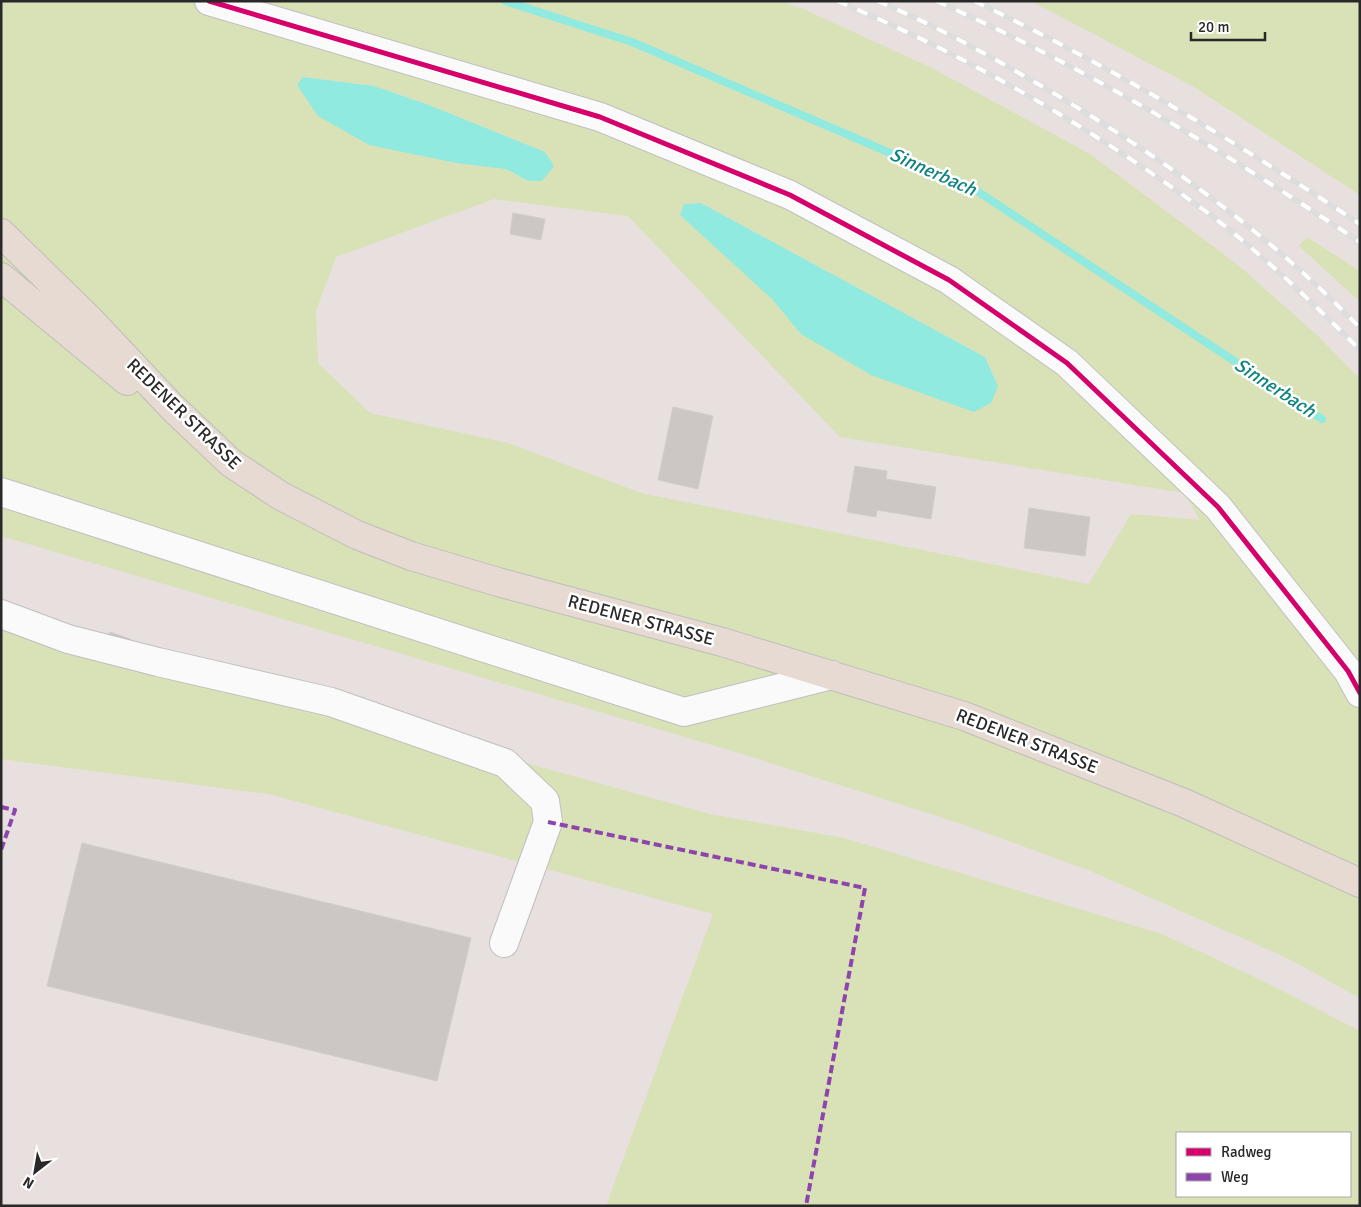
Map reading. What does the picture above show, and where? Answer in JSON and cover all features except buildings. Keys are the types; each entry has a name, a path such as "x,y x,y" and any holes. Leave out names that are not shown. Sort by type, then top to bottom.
{"main road":[{"name":"REDENER STRASSE","path":"1,233 91,321 172,407 231,463 281,496 357,535 411,556 498,582 722,642 964,716 1184,803 1360,883"},
{"path":"1,262 154,404"},
{"path":"1,277 154,404 231,463"}],"street":[{"path":"209,1 600,117 790,196 949,280 1067,363 1218,507 1348,671 1360,693"},
{"path":"1,492 684,712 832,675"},
{"path":"1,614 68,639 331,702 505,763 545,801 548,822 504,943"}],"green space":[{"path":"1,1 780,1 803,9 930,67 1090,154 1238,265 1317,335 1360,379 1360,998 1287,958 1088,870 965,825 739,753 1,536","holes":["303,77 374,86 429,105 545,152 528,181 506,169","494,199 628,216 840,437 1184,493 1200,520 1131,514 1089,584 641,493 508,443 370,413 318,363 316,311 336,257","701,203 985,357 998,386 801,333 684,204"]},
{"path":"1031,1 1360,1 1360,195 1194,87"},
{"path":"1307,237 1360,271 1360,302 1299,246"},
{"path":"1,621 324,707 710,814 844,838 1162,934 1263,981 1360,1031 1360,1206 606,1206 713,914 268,794 1,759"}],"water":[{"path":"303,77 374,86 429,105 545,152 554,166 542,181 528,181 506,169 456,163 369,145 318,116 297,85"},
{"path":"701,203 985,357 998,386 991,403 974,412 871,375 801,334 772,299 680,215 684,204"}],"waterway":[{"name":"Sinnerbach","path":"505,1 632,42 974,189 1322,419"}],"railway":[{"path":"837,1 886,22 982,70 1029,96 1120,152 1208,213 1248,245 1324,314 1360,350"},
{"path":"877,1 938,29 1019,73 1124,137 1208,195 1248,226 1324,292 1360,328"},
{"path":"936,1 1046,54 1153,112 1360,242"},
{"path":"974,1 1123,78 1219,134 1360,224"}],"marked path":[{"path":"1,807 15,810 1,850"},
{"path":"548,822 865,888 806,1206"}],"cycle path":[{"path":"209,1 600,117 790,195 949,280 1067,363 1218,507 1348,671 1360,693"}]}
